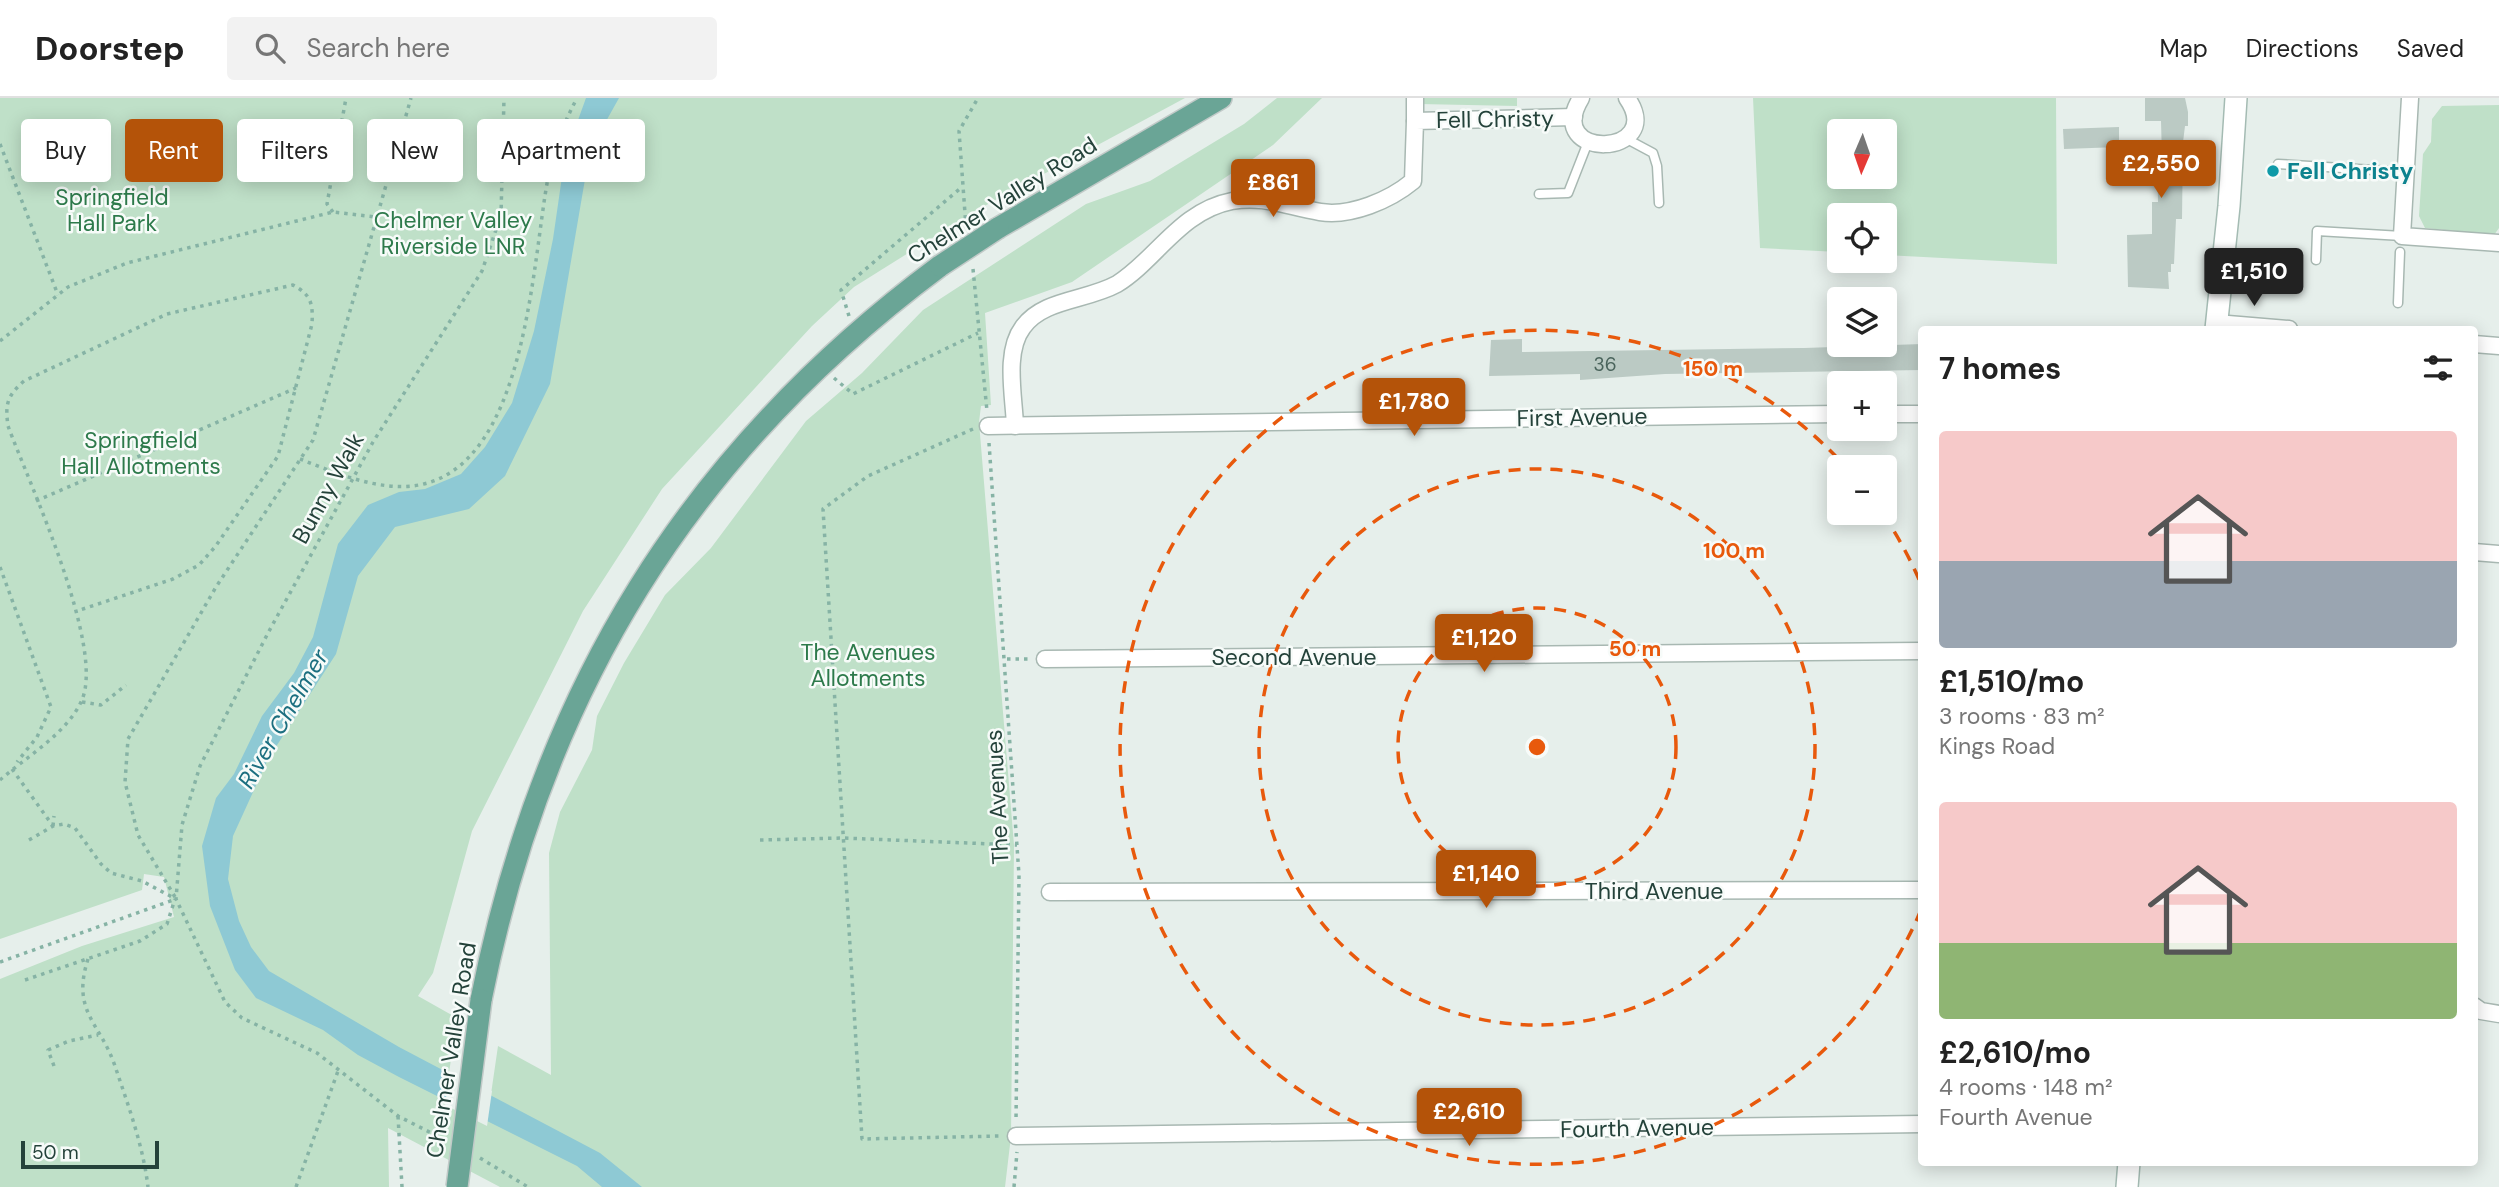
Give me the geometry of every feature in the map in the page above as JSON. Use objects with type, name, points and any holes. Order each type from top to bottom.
[{"type":"main road","name":"Chelmer Valley Road","points":[[457,1187],[481,1000],[507,890],[539,785],[577,699],[614,627],[655,562],[716,477],[776,408],[854,334],[940,266],[998,228],[1221,98]]},
{"type":"main road","points":[[2216,326],[2230,206],[2236,98]]},
{"type":"main road","points":[[2127,1187],[2129,1166]]},
{"type":"street","name":"Fell Christy","points":[[1015,426],[1013,348],[1021,328],[1035,313],[1056,304],[1090,297],[1119,282],[1186,222],[1228,202],[1258,197],[1322,213],[1359,208],[1395,195],[1413,181],[1415,98]]},
{"type":"street","name":"Fell Christy","points":[[1581,98],[1574,117],[1581,136],[1588,142]]},
{"type":"street","points":[[1588,142],[1608,147],[1625,138],[1634,122],[1631,104],[1627,98]]},
{"type":"street","points":[[2410,98],[2401,244],[2499,243]]},
{"type":"street","name":"Fell Christy","points":[[1415,121],[1574,117]]},
{"type":"street","points":[[2478,344],[2499,346]]},
{"type":"street","name":"First Avenue","points":[[988,426],[1827,414]]},
{"type":"street","points":[[1897,414],[1918,414]]},
{"type":"street","points":[[2478,552],[2499,554]]},
{"type":"street","name":"Second Avenue","points":[[1045,659],[1918,651]]},
{"type":"street","name":"Third Avenue","points":[[1050,892],[1918,890]]},
{"type":"street","points":[[2478,1009],[2499,1014]]},
{"type":"street","name":"Fourth Avenue","points":[[1017,1136],[1918,1124]]},
{"type":"lane","points":[[1625,138],[1653,153],[1657,166],[1659,203]]},
{"type":"lane","points":[[1539,194],[1568,193],[1588,142]]},
{"type":"lane","points":[[2278,164],[2406,172]]},
{"type":"lane","points":[[2316,260],[2317,231],[2401,244],[2398,303]]},
{"type":"path","points":[[332,212],[327,204],[346,98]]},
{"type":"path","points":[[411,98],[313,440],[216,587],[128,739],[125,782],[138,835],[175,899],[225,1002],[242,1018],[317,1053],[398,1116],[448,1142]]},
{"type":"path","name":"Bunny Walk","points":[[175,899],[182,825],[200,766],[268,633],[353,479],[482,271],[501,215],[504,98]]},
{"type":"path","points":[[300,459],[353,479],[419,485],[453,472],[473,451],[494,421],[510,387],[520,346],[548,175],[563,124],[577,98]]},
{"type":"path","points":[[0,144],[58,295]]},
{"type":"path","points":[[854,334],[841,290],[962,187]]},
{"type":"path","points":[[0,341],[68,287],[127,263],[332,212],[376,217]]},
{"type":"path","points":[[0,780],[56,732],[82,702],[86,655],[77,611],[8,426],[6,405],[10,394],[24,381],[167,314],[293,285],[305,291],[313,303],[312,324],[278,456],[199,565],[173,579],[77,611]]},
{"type":"path","points":[[819,365],[853,394],[979,332]]},
{"type":"path","points":[[36,501],[296,388]]},
{"type":"path","name":"The Avenues","points":[[986,406],[1007,659],[1021,911],[1014,1187]]},
{"type":"path","points":[[988,426],[980,426],[869,475],[823,509],[862,1139],[1017,1136]]},
{"type":"path","points":[[0,567],[51,707],[37,737],[11,770]]},
{"type":"path","points":[[1007,659],[1045,659]]},
{"type":"path","points":[[82,702],[101,705],[127,685]]},
{"type":"path","points":[[11,770],[53,826]]},
{"type":"path","points":[[53,826],[54,816]]},
{"type":"path","points":[[29,840],[53,826],[64,824],[75,828],[101,864],[111,873],[142,881],[175,899]]},
{"type":"path","points":[[760,840],[843,838],[1018,845]]},
{"type":"path","points":[[25,980],[140,941],[167,924],[175,899]]},
{"type":"path","points":[[0,962],[175,899]]},
{"type":"path","points":[[88,959],[83,996],[89,1019],[114,1062],[131,1112],[148,1187]]},
{"type":"path","points":[[54,1066],[48,1049],[98,1035]]},
{"type":"path","points":[[296,1187],[338,1070]]},
{"type":"path","points":[[398,1116],[402,1187]]},
{"type":"path","points":[[472,1154],[526,1186]]},
{"type":"green space","points":[[0,98],[1185,98],[977,210],[854,287],[812,326],[662,489],[583,611],[472,831],[433,973],[418,996],[457,1018],[449,1073],[491,1094],[498,1046],[551,1075],[549,853],[560,812],[592,750],[597,716],[624,663],[665,595],[711,548],[806,421],[862,373],[923,310],[1086,204],[1150,181],[1244,124],[1277,98],[1322,98],[1273,145],[1072,282],[985,313],[991,405],[981,406],[979,422],[1014,845],[1011,1136],[1005,1187],[500,1187],[388,1128],[389,1187],[0,1187],[0,979],[82,946],[174,917],[164,877],[144,874],[142,890],[0,939]]},
{"type":"green space","points":[[1419,98],[1517,98],[1517,106],[1419,104]]},
{"type":"green space","points":[[1753,98],[2056,98],[2057,264],[1897,256],[1897,203],[1827,203],[1827,251],[1760,248]]},
{"type":"green space","points":[[2499,105],[2499,228],[2494,235],[2425,228],[2419,216],[2423,154],[2431,142],[2432,119],[2442,106]]},
{"type":"water","points":[[586,98],[619,98],[607,119],[578,119]]},
{"type":"water","name":"River Chelmer","points":[[561,182],[585,182],[550,384],[505,476],[469,509],[395,527],[358,576],[336,654],[268,759],[233,836],[228,879],[239,921],[251,947],[269,971],[399,1047],[600,1153],[642,1187],[602,1187],[577,1166],[399,1077],[358,1055],[323,1030],[256,998],[235,970],[210,906],[202,846],[216,798],[234,774],[262,716],[294,673],[313,637],[338,544],[368,505],[399,492],[425,489],[461,474],[485,447],[512,403],[534,331],[553,239]]},
{"type":"pier","points":[[450,1069],[492,1091],[487,1126],[445,1105]]},
{"type":"building","points":[[2145,98],[2185,98],[2188,112],[2188,126],[2185,126],[2183,142],[2182,219],[2176,219],[2174,264],[2171,264],[2171,272],[2168,272],[2169,289],[2128,287],[2127,235],[2152,234],[2152,202],[2158,202],[2157,157],[2162,157],[2161,121],[2145,121]]},
{"type":"building","points":[[2119,127],[2119,147],[2064,149],[2063,129]]},
{"type":"building","points":[[1522,339],[1522,352],[1827,347],[1827,357],[1897,357],[1897,345],[1918,344],[1918,370],[1665,374],[1580,380],[1580,374],[1489,376],[1491,340]]},
{"type":"place","name":"Fell Christy","points":[[2273,171]]},
{"type":"park label","name":"Springfield Hall Park","points":[[112,210]]},
{"type":"park label","name":"Chelmer Valley Riverside LNR","points":[[453,233]]},
{"type":"park label","name":"Springfield Hall Allotments","points":[[141,453]]},
{"type":"park label","name":"The Avenues Allotments","points":[[868,665]]}]
